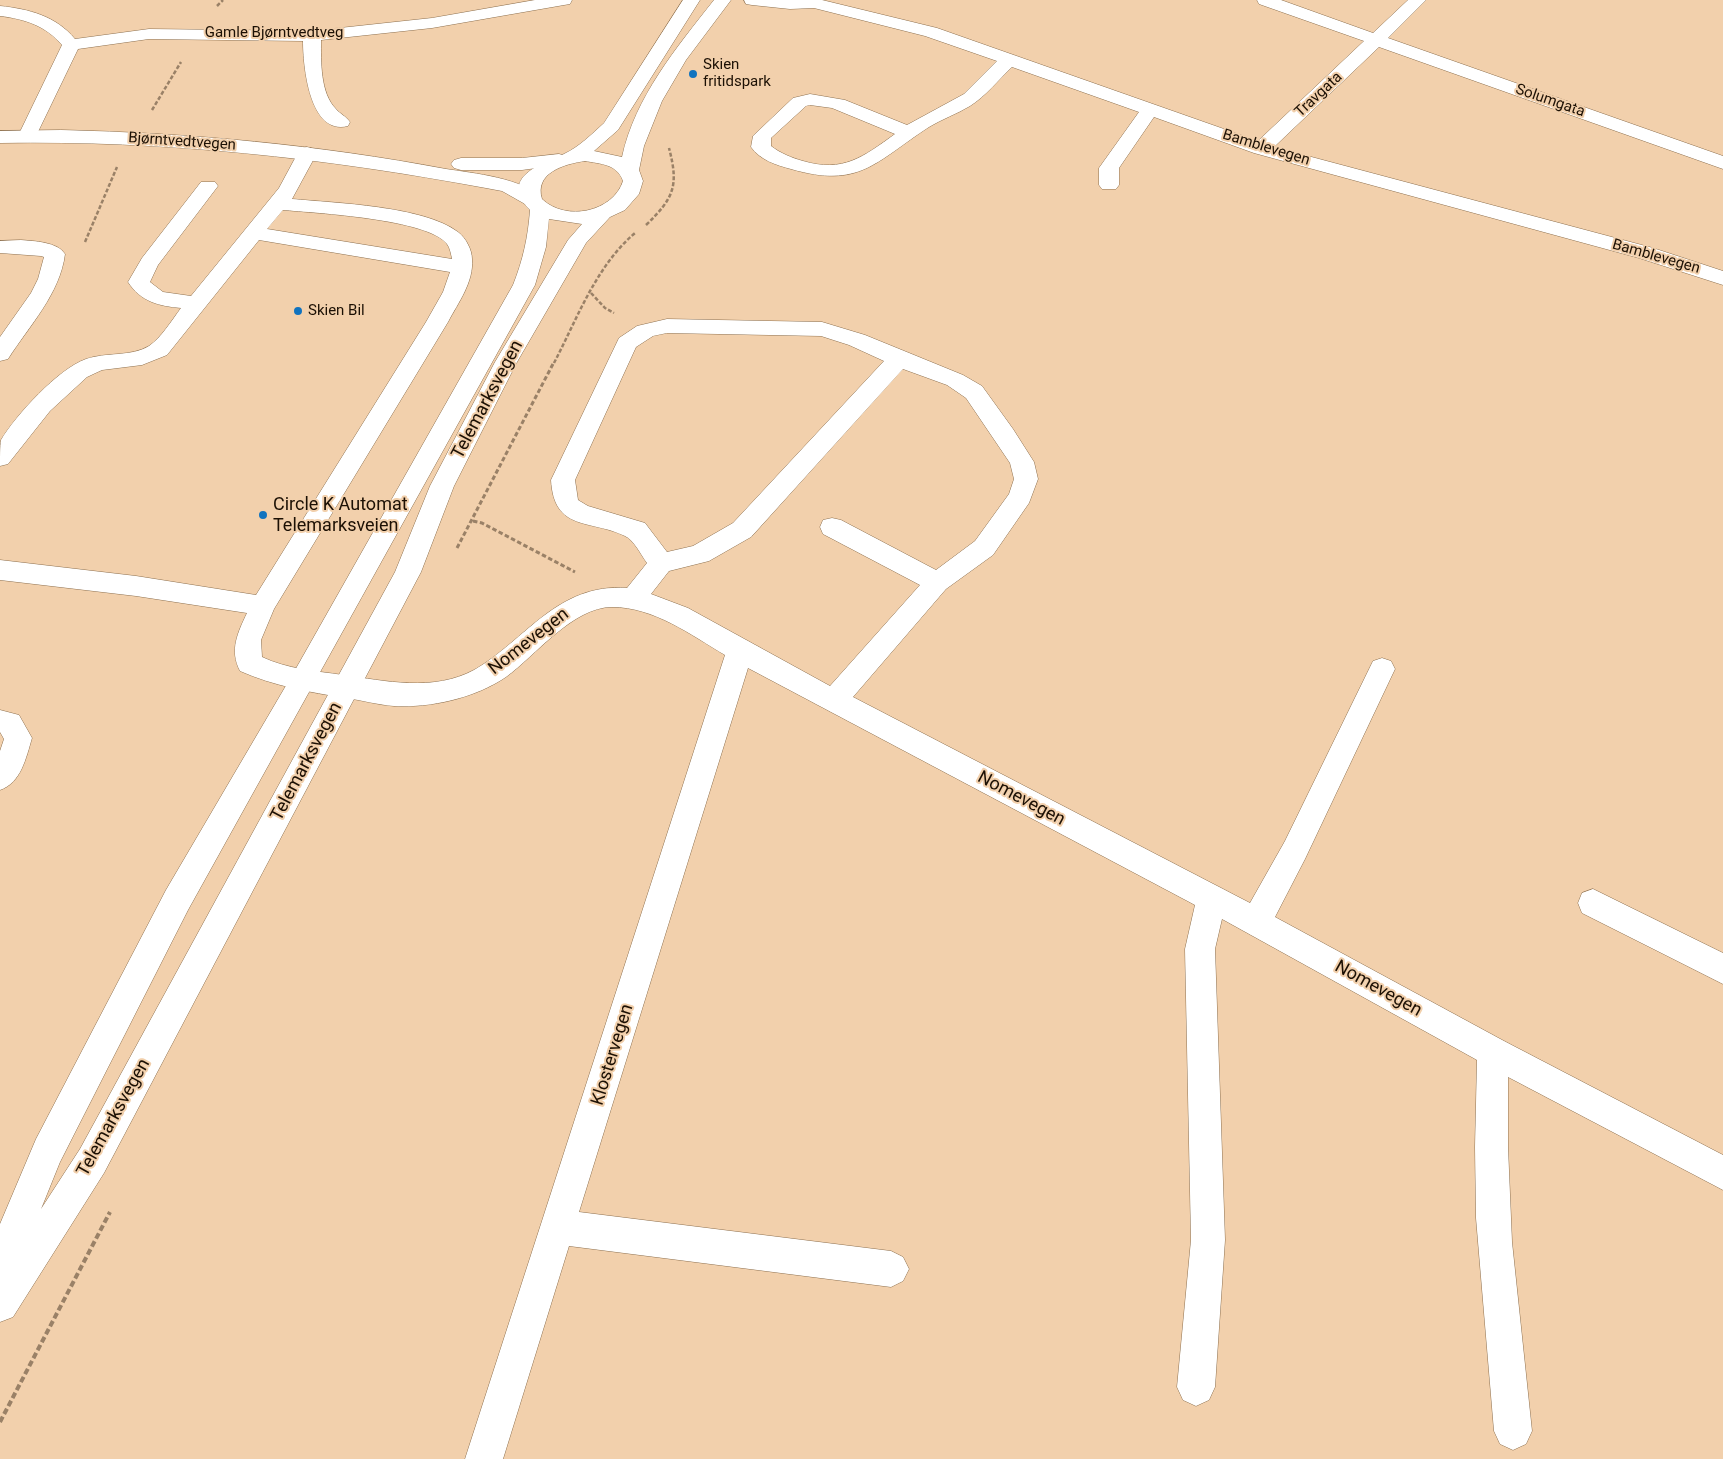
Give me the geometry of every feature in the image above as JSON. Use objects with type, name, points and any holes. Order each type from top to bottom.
[{"type":"main road","name":"Gamle Bjørntvedtveg","points":[[71,45],[149,34],[312,36],[432,23],[564,0]]},
{"type":"main road","name":"Telemarksvegen","points":[[0,1266],[48,1151],[177,900],[304,680],[524,285],[534,260],[539,238],[536,204],[530,185],[540,171],[595,142],[611,126],[692,0]]},
{"type":"main road","name":"Telemarksvegen","points":[[536,204],[561,216],[574,218],[602,214],[614,209],[630,194],[634,186],[629,170],[635,140],[659,92],[696,34],[723,0]]},
{"type":"main road","name":"Bamblevegen","points":[[752,0],[790,4],[812,1],[931,32],[1261,149],[1646,253],[1723,278]]},
{"type":"main road","name":"Solumgata","points":[[1265,0],[1723,162]]},
{"type":"main road","points":[[1376,40],[1416,0]]},
{"type":"main road","points":[[8,7],[42,20],[60,30],[71,45],[27,136]]},
{"type":"main road","points":[[312,36],[312,58],[318,92],[328,113],[341,122]]},
{"type":"main road","name":"Travgata","points":[[1261,149],[1376,40]]},
{"type":"main road","points":[[909,133],[824,99],[807,98],[762,136],[760,146],[767,154],[815,172],[841,172],[856,168],[871,160],[909,133],[964,101],[1008,60]]},
{"type":"main road","points":[[1109,185],[1109,168],[1150,109]]},
{"type":"main road","name":"Bjørntvedtvegen","points":[[0,137],[27,136],[168,141],[364,159],[495,165],[565,159]]},
{"type":"main road","points":[[0,458],[57,389],[92,365],[147,357],[158,350],[288,190],[307,153]]},
{"type":"main road","points":[[565,159],[599,156],[616,161],[629,170]]},
{"type":"main road","name":"Bjørntvedtvegen","points":[[364,159],[508,187],[536,204]]},
{"type":"main road","points":[[196,303],[150,296],[139,282],[149,263],[208,186]]},
{"type":"main road","points":[[0,570],[136,586],[263,606],[437,322],[457,284],[461,267],[460,248],[450,236],[425,224],[371,214],[277,203]]},
{"type":"main road","name":"Telemarksvegen","points":[[0,1304],[92,1161],[347,687],[408,572],[442,486],[506,362],[578,240],[602,214]]},
{"type":"main road","points":[[255,232],[461,267]]},
{"type":"main road","points":[[0,247],[26,246],[56,254],[46,284],[1,350]]},
{"type":"main road","points":[[661,563],[636,530],[580,513],[569,506],[564,497],[563,480],[627,342],[636,334],[650,328],[667,326],[822,329],[857,340],[899,359],[955,380],[974,392],[1006,435],[1022,462],[1026,479],[1020,497],[984,548],[937,582],[834,700]]},
{"type":"main road","points":[[621,598],[661,563],[700,554],[742,530],[899,359]]},
{"type":"main road","points":[[832,527],[937,582]]},
{"type":"main road","name":"Nomevegen","points":[[263,606],[248,640],[249,663],[268,673],[407,695],[446,689],[481,679],[499,667],[535,634],[569,609],[621,598],[663,607],[740,651],[1256,922],[1493,1052],[1723,1173]]},
{"type":"main road","name":"Klostervegen","points":[[484,1459],[740,651]]},
{"type":"main road","points":[[1256,922],[1295,850],[1382,669]]},
{"type":"main road","points":[[0,721],[9,723],[18,738],[10,764],[0,778]]},
{"type":"main road","points":[[1196,1387],[1208,1240],[1200,949],[1211,899]]},
{"type":"main road","points":[[1593,903],[1723,969]]},
{"type":"main road","points":[[1493,1052],[1489,1123],[1496,1243],[1512,1384],[1513,1431]]},
{"type":"main road","points":[[559,1227],[891,1269]]},
{"type":"path","points":[[645,226],[662,210],[670,199],[675,185],[676,172],[669,148],[670,140]]},
{"type":"path","points":[[46,284],[66,268],[80,252],[120,160]]},
{"type":"path","points":[[455,553],[605,265],[623,243],[638,231]]},
{"type":"path","points":[[473,521],[482,523],[621,598]]},
{"type":"place","name":"Skien fritidspark","points":[[693,74]]},
{"type":"place","name":"Skien Bil","points":[[298,311]]},
{"type":"place","name":"Circle K Automat Telemarksveien","points":[[263,515]]}]
